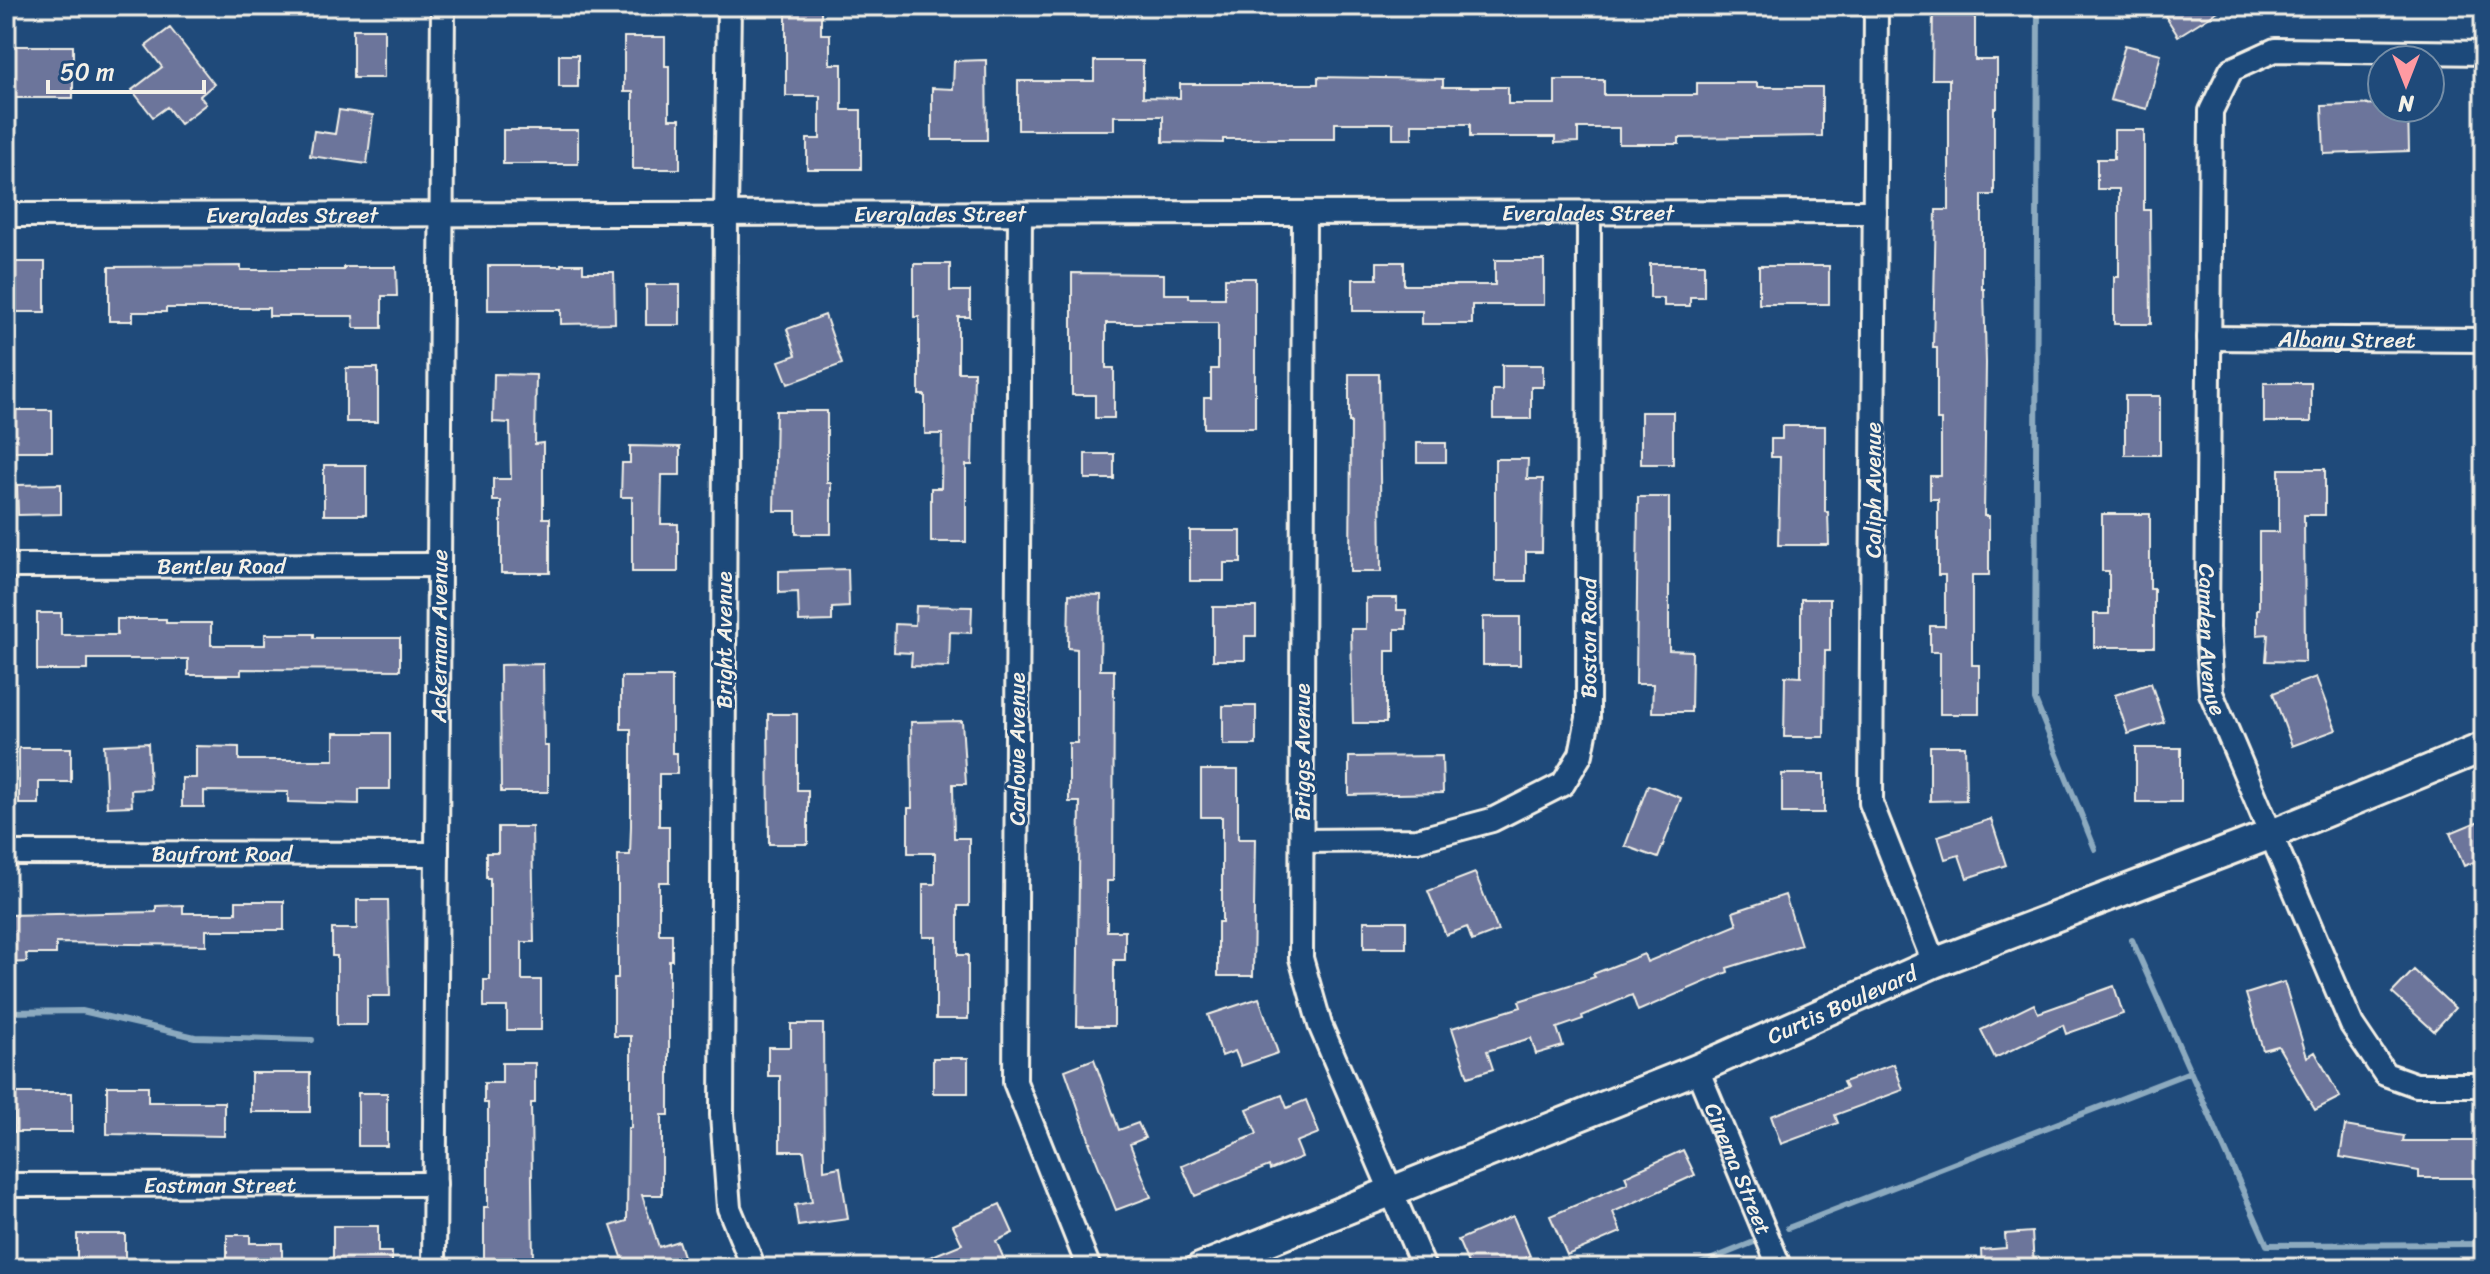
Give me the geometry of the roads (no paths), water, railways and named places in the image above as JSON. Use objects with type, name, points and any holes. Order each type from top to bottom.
[{"type":"street","name":"Ackerman Avenue","points":[[434,1268],[443,6]]},
{"type":"street","name":"Bright Avenue","points":[[729,6],[722,1115],[729,1208],[754,1268]]},
{"type":"street","name":"Caliph Avenue","points":[[1876,6],[1871,803],[1934,963]]},
{"type":"street","name":"Camden Avenue","points":[[2484,53],[2275,50],[2231,70],[2211,111],[2207,628],[2211,693],[2352,1025],[2385,1074],[2416,1085],[2484,1085]]},
{"type":"street","name":"Everglades Street","points":[[6,215],[1875,212]]},
{"type":"street","name":"Briggs Avenue","points":[[1304,213],[1301,958],[1320,1025],[1424,1268]]},
{"type":"street","name":"Boston Road","points":[[1302,841],[1417,840],[1492,820],[1563,784],[1581,754],[1588,718],[1589,214]]},
{"type":"street","name":"Carlowe Avenue","points":[[1020,215],[1015,1082],[1089,1268]]},
{"type":"street","name":"Albany Street","points":[[2209,338],[2484,340]]},
{"type":"street","name":"Bentley Road","points":[[6,563],[14,566],[438,565]]},
{"type":"street","name":"Curtis Boulevard","points":[[1200,1268],[1697,1069],[1934,963],[2272,834],[2484,747]]},
{"type":"street","name":"Bayfront Road","points":[[6,853],[437,854]]},
{"type":"street","name":"Cinema Street","points":[[1697,1069],[1780,1268]]},
{"type":"street","name":"Eastman Street","points":[[6,1185],[435,1184]]},
{"type":"waterway","points":[[2038,6],[2035,700],[2095,849]]},
{"type":"waterway","points":[[2132,940],[2267,1245],[2484,1244]]},
{"type":"waterway","points":[[6,1012],[82,1011],[195,1037],[312,1040]]},
{"type":"waterway","points":[[1788,1228],[2190,1072]]},
{"type":"waterway","points":[[1690,1268],[1754,1242]]}]
